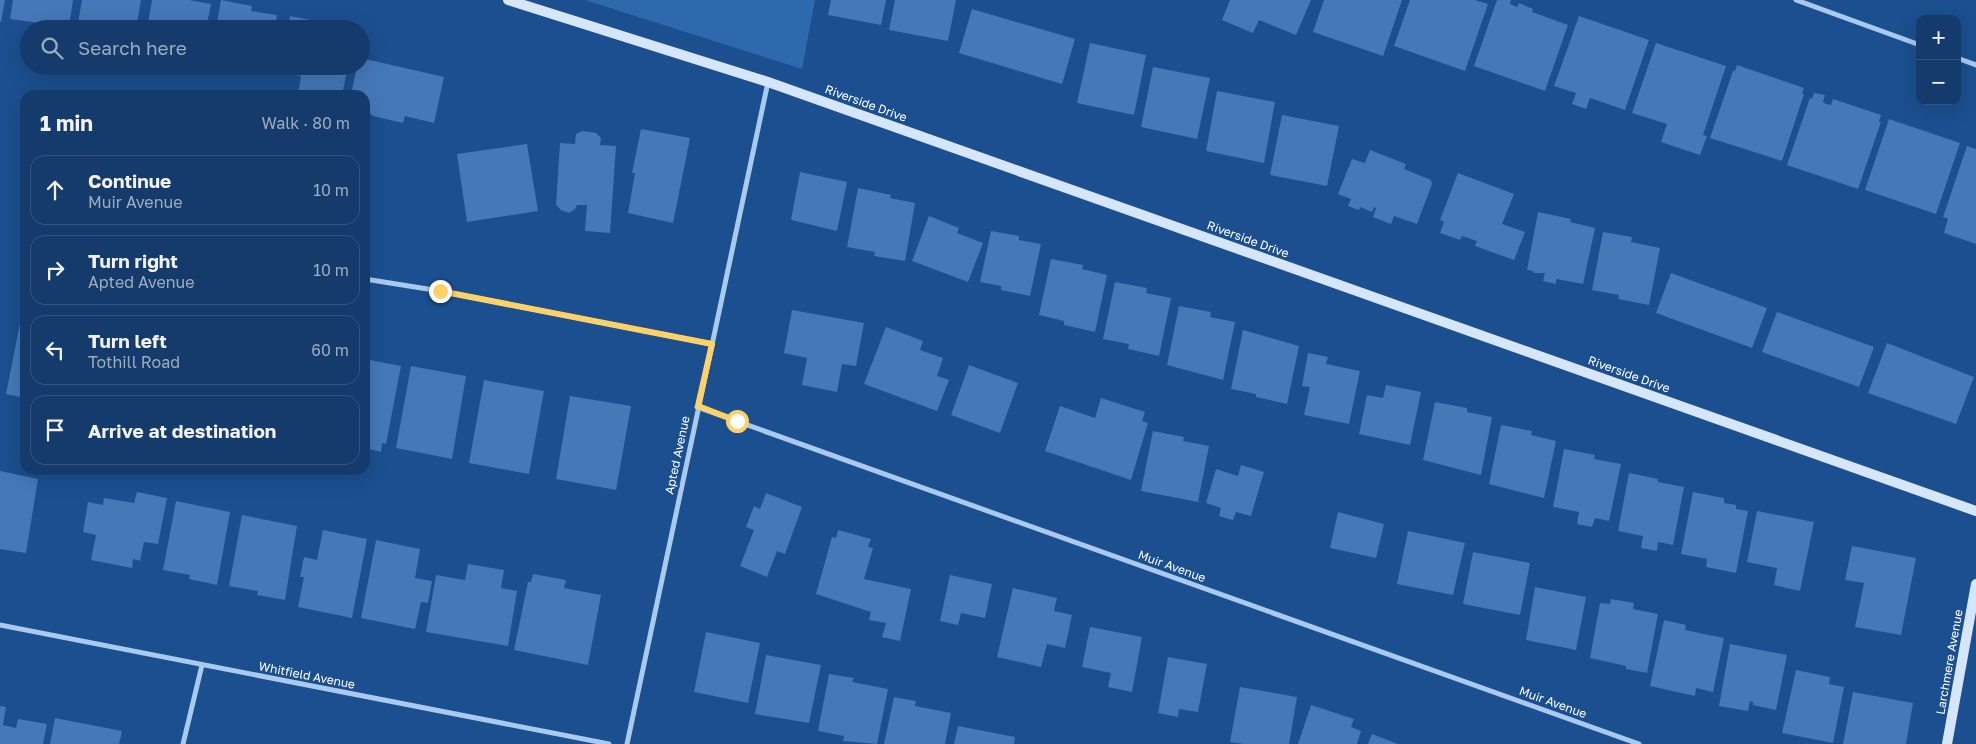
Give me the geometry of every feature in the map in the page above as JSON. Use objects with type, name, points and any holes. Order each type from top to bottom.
[{"type":"street","name":"Riverside Drive","points":[[508,0],[768,82],[1976,511]]},
{"type":"street","points":[[1796,0],[1916,43]]},
{"type":"street","points":[[1961,59],[1976,65]]},
{"type":"street","name":"Apted Avenue","points":[[627,744],[768,82]]},
{"type":"street","points":[[370,280],[440,291],[712,344]]},
{"type":"street","name":"Muir Avenue","points":[[698,406],[1640,744]]},
{"type":"street","name":"Larchmere Avenue","points":[[1947,744],[1976,584]]},
{"type":"street","name":"Whitfield Avenue","points":[[0,625],[610,744]]},
{"type":"street","points":[[183,744],[202,665]]},
{"type":"shaded area","points":[[585,0],[815,0],[802,69]]},
{"type":"building","points":[[0,0],[5,0],[1,22],[0,22]]},
{"type":"building","points":[[13,0],[73,0],[70,20],[10,19]]},
{"type":"building","points":[[82,0],[141,0],[138,20],[79,20]]},
{"type":"building","points":[[152,0],[189,0],[211,4],[208,20],[149,20]]},
{"type":"building","points":[[221,0],[252,6],[251,11],[277,15],[276,20],[218,20]]},
{"type":"building","points":[[831,0],[886,0],[881,25],[828,15]]},
{"type":"building","points":[[895,0],[956,0],[948,41],[889,30]]},
{"type":"building","points":[[1230,0],[1311,0],[1296,35],[1259,20],[1253,33],[1222,20]]},
{"type":"building","points":[[1324,0],[1402,0],[1383,56],[1313,32]]},
{"type":"building","points":[[1410,0],[1475,0],[1488,4],[1465,71],[1394,46]]},
{"type":"building","points":[[1497,0],[1511,0],[1510,4],[1517,7],[1519,3],[1533,9],[1532,12],[1568,25],[1545,91],[1474,66]]},
{"type":"building","points":[[972,9],[1075,39],[1062,84],[959,53]]},
{"type":"building","points":[[290,16],[311,20],[289,20]]},
{"type":"building","points":[[1579,16],[1649,40],[1625,110],[1590,98],[1586,109],[1572,104],[1576,93],[1554,86]]},
{"type":"building","points":[[1090,43],[1146,55],[1134,115],[1077,103]]},
{"type":"building","points":[[1656,43],[1726,66],[1703,135],[1707,136],[1700,155],[1661,142],[1667,124],[1632,113]]},
{"type":"building","points":[[370,60],[444,77],[434,123],[405,116],[403,123],[373,116],[370,113],[370,90],[352,90],[355,75],[370,75]]},
{"type":"building","points":[[1737,65],[1804,88],[1802,94],[1804,94],[1782,161],[1710,138],[1733,71],[1735,71]]},
{"type":"building","points":[[1153,67],[1210,78],[1197,139],[1141,127]]},
{"type":"building","points":[[296,75],[346,75],[343,90],[299,90],[301,76]]},
{"type":"building","points":[[1217,91],[1275,102],[1264,163],[1206,151]]},
{"type":"building","points":[[1814,93],[1825,95],[1823,102],[1826,104],[1831,105],[1833,99],[1881,115],[1879,121],[1881,122],[1858,189],[1787,165],[1810,98],[1812,99]]},
{"type":"building","points":[[1282,115],[1339,126],[1327,186],[1270,175]]},
{"type":"building","points":[[1889,119],[1960,143],[1936,214],[1865,190]]},
{"type":"building","points":[[641,129],[690,138],[673,223],[628,213],[635,173],[632,173]]},
{"type":"building","points":[[582,131],[596,133],[601,138],[600,145],[616,146],[610,233],[585,231],[587,205],[577,205],[569,213],[561,210],[556,205],[560,143],[575,144],[576,134]]},
{"type":"building","points":[[527,144],[538,211],[467,222],[457,154]]},
{"type":"building","points":[[1967,146],[1976,149],[1976,244],[1944,233],[1948,219],[1943,217]]},
{"type":"building","points":[[1370,150],[1406,164],[1404,169],[1431,180],[1432,184],[1417,224],[1394,216],[1391,224],[1373,217],[1376,208],[1374,207],[1372,212],[1360,207],[1359,210],[1348,206],[1351,199],[1338,194],[1352,159],[1365,163]]},
{"type":"building","points":[[800,172],[847,182],[837,231],[791,220]]},
{"type":"building","points":[[1458,173],[1514,194],[1502,224],[1525,232],[1514,260],[1475,246],[1477,241],[1462,236],[1460,240],[1440,233],[1444,222],[1440,220]]},
{"type":"building","points":[[858,188],[891,195],[890,198],[915,203],[905,261],[874,256],[875,252],[847,247]]},
{"type":"building","points":[[1538,212],[1571,219],[1570,222],[1595,228],[1583,284],[1556,279],[1556,284],[1543,281],[1545,273],[1534,273],[1527,270]]},
{"type":"building","points":[[929,216],[959,228],[957,233],[983,243],[968,282],[912,261]]},
{"type":"building","points":[[991,231],[1019,236],[1019,240],[1041,244],[1030,296],[1001,290],[1001,286],[980,282]]},
{"type":"building","points":[[1603,232],[1632,237],[1631,242],[1660,248],[1649,305],[1618,299],[1619,295],[1592,290]]},
{"type":"building","points":[[1051,259],[1083,265],[1082,269],[1107,275],[1095,332],[1064,325],[1064,321],[1039,315]]},
{"type":"building","points":[[1671,273],[1767,308],[1752,348],[1656,313]]},
{"type":"building","points":[[1115,282],[1147,288],[1146,293],[1171,298],[1159,356],[1128,349],[1129,344],[1103,339]]},
{"type":"building","points":[[1179,306],[1211,312],[1210,317],[1235,322],[1223,380],[1167,365]]},
{"type":"building","points":[[792,310],[864,323],[856,366],[842,364],[837,392],[802,385],[807,358],[784,353]]},
{"type":"building","points":[[1777,312],[1874,347],[1859,387],[1762,352]]},
{"type":"building","points":[[20,323],[20,397],[6,394]]},
{"type":"building","points":[[886,327],[923,341],[920,350],[943,358],[937,376],[949,380],[937,411],[864,384]]},
{"type":"building","points":[[1243,330],[1299,346],[1287,404],[1256,397],[1256,394],[1231,389]]},
{"type":"building","points":[[1887,343],[1974,377],[1956,424],[1868,393]]},
{"type":"building","points":[[1308,353],[1328,357],[1326,364],[1360,371],[1349,424],[1304,415],[1310,387],[1302,386]]},
{"type":"building","points":[[370,360],[401,366],[386,444],[382,443],[381,452],[370,449]]},
{"type":"building","points":[[969,365],[1018,383],[1000,433],[951,415]]},
{"type":"building","points":[[411,366],[466,376],[452,459],[396,448]]},
{"type":"building","points":[[484,380],[544,391],[529,474],[469,463]]},
{"type":"building","points":[[1386,385],[1421,392],[1410,445],[1359,434],[1367,395],[1383,398]]},
{"type":"building","points":[[570,396],[631,406],[616,490],[556,479]]},
{"type":"building","points":[[1101,398],[1145,412],[1142,421],[1148,423],[1131,480],[1045,451],[1060,406],[1095,418]]},
{"type":"building","points":[[1435,402],[1467,408],[1467,412],[1492,417],[1481,475],[1423,460]]},
{"type":"building","points":[[1501,425],[1532,431],[1531,435],[1556,441],[1544,498],[1489,484]]},
{"type":"building","points":[[1153,431],[1184,437],[1183,441],[1209,446],[1198,502],[1141,491]]},
{"type":"building","points":[[1564,449],[1595,455],[1594,459],[1621,464],[1609,521],[1595,518],[1592,527],[1577,524],[1579,512],[1553,507]]},
{"type":"building","points":[[1241,465],[1264,472],[1251,516],[1236,512],[1233,520],[1219,516],[1221,508],[1206,503],[1216,469],[1238,476]]},
{"type":"building","points":[[0,471],[38,479],[26,553],[0,549]]},
{"type":"building","points":[[1629,473],[1658,479],[1658,482],[1684,487],[1673,545],[1658,542],[1657,551],[1641,548],[1643,536],[1618,531]]},
{"type":"building","points":[[137,492],[167,498],[158,544],[144,542],[140,561],[133,559],[132,568],[91,560],[96,535],[83,532],[88,502],[103,505],[104,498],[134,503]]},
{"type":"building","points":[[1693,492],[1724,498],[1724,503],[1736,505],[1736,509],[1748,511],[1736,573],[1706,567],[1707,559],[1681,554]]},
{"type":"building","points":[[766,493],[802,507],[785,554],[777,551],[767,577],[740,566],[754,530],[746,527],[754,506],[760,509]]},
{"type":"building","points":[[176,501],[230,512],[217,585],[189,579],[190,575],[163,570]]},
{"type":"building","points":[[1757,511],[1814,522],[1800,591],[1774,585],[1777,568],[1747,562]]},
{"type":"building","points":[[1338,512],[1384,524],[1376,558],[1330,548]]},
{"type":"building","points":[[242,515],[297,526],[285,600],[257,595],[258,591],[229,586]]},
{"type":"building","points":[[323,530],[367,539],[352,618],[298,607],[304,577],[300,577],[304,557],[317,560]]},
{"type":"building","points":[[838,530],[871,539],[868,547],[873,548],[864,579],[911,589],[900,641],[882,637],[886,623],[869,620],[871,612],[816,594],[832,537],[836,538]]},
{"type":"building","points":[[1408,531],[1465,543],[1453,595],[1397,584]]},
{"type":"building","points":[[376,540],[420,549],[415,578],[432,581],[428,603],[421,602],[415,629],[361,618]]},
{"type":"building","points":[[1852,546],[1916,558],[1901,635],[1855,627],[1864,583],[1845,580]]},
{"type":"building","points":[[1473,552],[1530,563],[1520,615],[1463,604]]},
{"type":"building","points":[[468,564],[504,570],[501,588],[517,591],[508,646],[426,632],[436,575],[465,580]]},
{"type":"building","points":[[533,574],[566,580],[564,588],[601,595],[588,665],[514,650],[528,582],[531,582]]},
{"type":"building","points":[[950,575],[992,584],[985,618],[961,613],[958,625],[940,621]]},
{"type":"building","points":[[1535,587],[1586,597],[1576,650],[1526,640]]},
{"type":"building","points":[[1013,588],[1057,598],[1054,611],[1072,615],[1065,648],[1047,644],[1041,667],[997,657]]},
{"type":"building","points":[[1611,599],[1634,603],[1633,609],[1658,614],[1647,673],[1590,658],[1600,603],[1610,604]]},
{"type":"building","points":[[1664,620],[1686,625],[1685,630],[1724,638],[1713,692],[1696,688],[1695,696],[1650,686]]},
{"type":"building","points":[[1090,627],[1142,637],[1132,692],[1108,687],[1111,673],[1082,667]]},
{"type":"building","points":[[706,632],[760,643],[748,703],[694,692]]},
{"type":"building","points":[[1730,644],[1787,655],[1776,710],[1753,705],[1753,702],[1750,701],[1748,711],[1719,706]]},
{"type":"building","points":[[766,655],[821,665],[809,723],[755,714]]},
{"type":"building","points":[[1168,657],[1207,664],[1198,712],[1179,709],[1178,717],[1158,713]]},
{"type":"building","points":[[1796,670],[1830,677],[1829,684],[1844,687],[1833,743],[1782,733]]},
{"type":"building","points":[[829,674],[854,678],[852,682],[888,689],[877,744],[843,741],[844,736],[818,731]]},
{"type":"building","points":[[1240,687],[1297,697],[1289,744],[1244,744],[1230,742]]},
{"type":"building","points":[[1853,692],[1913,703],[1906,744],[1843,744]]},
{"type":"building","points":[[894,697],[916,701],[915,706],[951,713],[945,744],[884,744]]},
{"type":"building","points":[[1311,705],[1354,719],[1351,727],[1361,731],[1357,744],[1298,744]]},
{"type":"building","points":[[0,706],[6,707],[3,725],[16,728],[18,719],[47,724],[43,744],[0,744]]},
{"type":"building","points":[[55,718],[122,731],[119,744],[50,744]]},
{"type":"building","points":[[958,726],[1015,737],[1014,744],[954,744]]},
{"type":"building","points":[[1372,734],[1398,744],[1368,744]]},
{"type":"route","points":[[440,291],[668,337],[712,344],[698,406],[737,421]]}]
